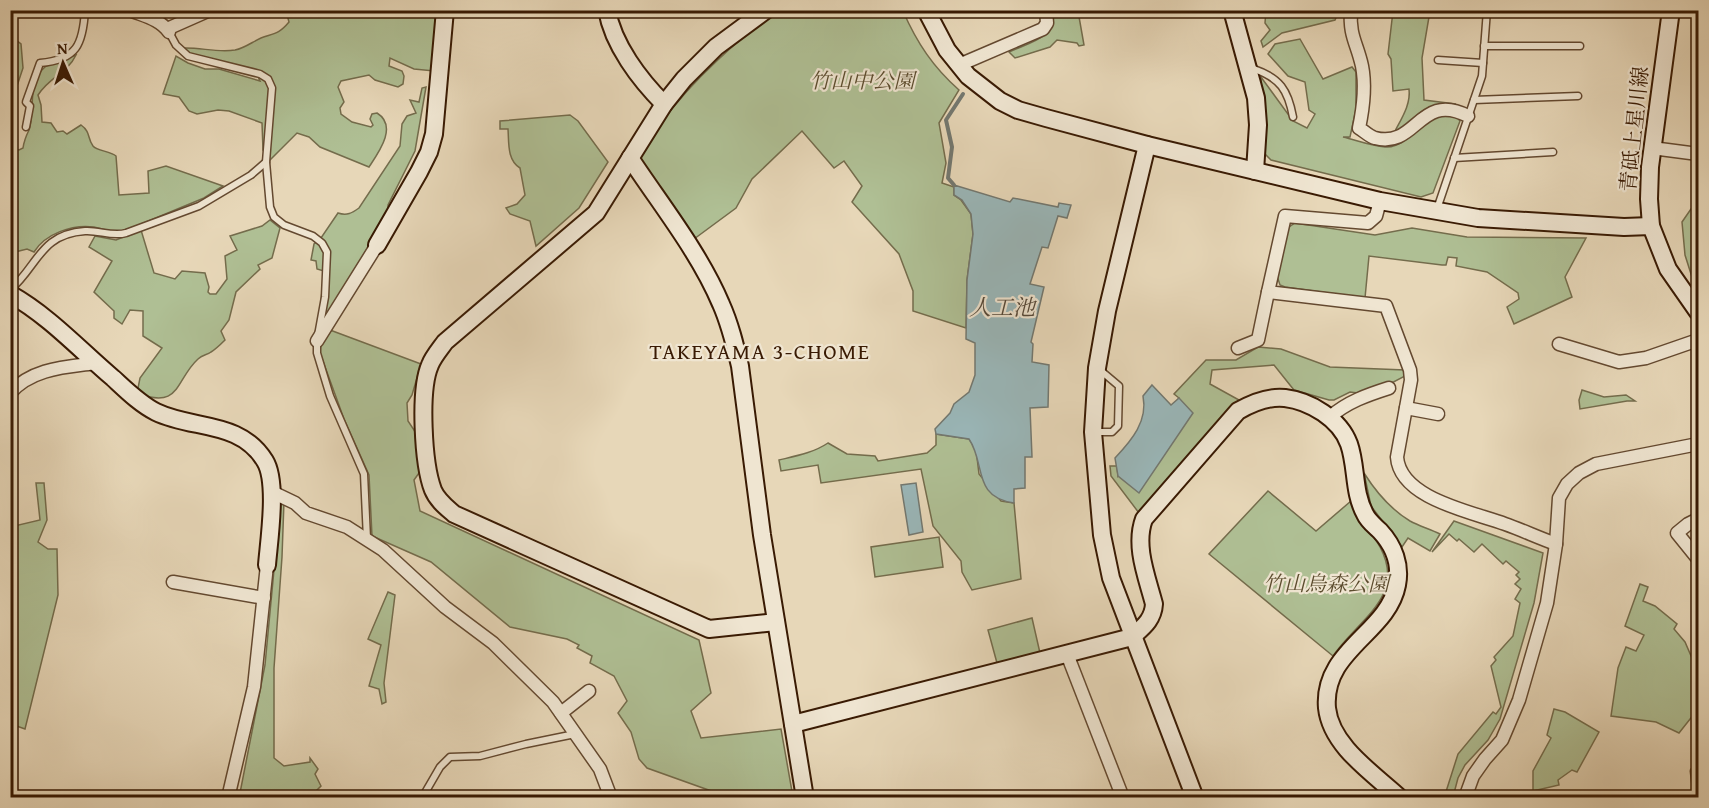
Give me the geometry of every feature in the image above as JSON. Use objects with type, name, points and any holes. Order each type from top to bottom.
[{"type":"street","points":[[130,10],[164,25],[168,31],[210,10]]},
{"type":"street","points":[[317,341],[377,245],[429,152],[434,134],[445,10]]},
{"type":"street","points":[[607,10],[622,50],[649,89],[664,104]]},
{"type":"street","points":[[766,10],[716,47],[684,79],[664,104],[596,213],[445,342],[430,365],[423,390],[422,415],[429,477],[433,492],[454,514],[709,629],[776,622]]},
{"type":"street","points":[[926,10],[939,36],[959,65],[982,89],[1018,110],[1147,145],[1380,201],[1437,209],[1478,218],[1624,227],[1651,226]]},
{"type":"street","points":[[959,65],[1043,29],[1047,23],[1046,10]]},
{"type":"street","points":[[1232,10],[1256,98],[1258,125],[1255,171]]},
{"type":"street","points":[[1351,10],[1350,28],[1362,68],[1363,106],[1359,128],[1374,138],[1396,139],[1410,131],[1421,118],[1432,112],[1445,109],[1468,116]]},
{"type":"street","name":"青砥上星川線","points":[[1671,10],[1652,148],[1649,200],[1651,226],[1668,269],[1698,312]]},
{"type":"street","points":[[1147,145],[1107,311],[1097,368],[1093,432],[1102,535],[1111,578],[1195,798]]},
{"type":"street","points":[[1652,148],[1698,154]]},
{"type":"street","points":[[630,158],[709,278],[734,341],[740,366],[776,622],[805,798]]},
{"type":"street","points":[[1238,348],[1258,340],[1285,216],[1368,223],[1376,216],[1380,201]]},
{"type":"street","points":[[10,292],[50,321],[131,394],[158,412],[228,431],[245,440],[266,461],[272,492],[254,687],[228,798]]},
{"type":"street","points":[[1269,292],[1386,306],[1410,370],[1397,457],[1397,466],[1402,476],[1433,498],[1453,508],[1505,524],[1556,544]]},
{"type":"street","points":[[1559,344],[1620,362],[1646,358],[1698,340]]},
{"type":"street","points":[[10,393],[34,375],[96,363]]},
{"type":"street","points":[[1330,417],[1339,409],[1362,397],[1389,388]]},
{"type":"street","points":[[794,724],[1132,637],[1146,625],[1154,613],[1154,604],[1140,550],[1144,519],[1238,411],[1256,402],[1285,398],[1305,404],[1330,417],[1340,426],[1348,442],[1358,499],[1366,516],[1387,539],[1397,561],[1398,575],[1395,593],[1388,608],[1335,669],[1327,695],[1329,718],[1341,743],[1400,798]]},
{"type":"street","points":[[1406,408],[1438,414]]},
{"type":"street","points":[[1465,798],[1473,776],[1502,740],[1519,700],[1547,603],[1556,544],[1559,498],[1567,484],[1579,473],[1596,464],[1698,444]]},
{"type":"street","points":[[272,492],[282,495],[306,513],[348,527],[383,550],[445,607],[492,643],[538,686],[561,713],[600,770],[611,798]]},
{"type":"street","points":[[1698,519],[1677,533],[1698,559]]},
{"type":"street","points":[[173,582],[264,598]]},
{"type":"street","points":[[1067,654],[1123,798]]},
{"type":"street","points":[[561,713],[589,692]]},
{"type":"lane","points":[[26,127],[30,106],[26,102],[40,63],[63,58],[77,49],[86,10]]},
{"type":"lane","points":[[1437,209],[1482,76],[1486,10]]},
{"type":"lane","points":[[168,31],[176,45],[188,56],[260,74],[268,79],[272,88],[266,162],[270,207],[274,218],[284,225],[313,236],[322,243],[327,252],[325,297],[317,353],[330,396],[364,474],[367,540]]},
{"type":"lane","points":[[1484,46],[1580,45]]},
{"type":"lane","points":[[1438,60],[1483,63]]},
{"type":"lane","points":[[1250,72],[1254,69],[1270,75],[1285,89],[1293,117]]},
{"type":"lane","points":[[1474,100],[1578,96]]},
{"type":"lane","points":[[1454,159],[1554,152]]},
{"type":"lane","points":[[10,292],[21,281],[43,247],[72,233],[86,231],[116,236],[126,234],[200,206],[250,175],[266,162]]},
{"type":"lane","points":[[1093,432],[1112,432],[1119,426],[1119,386],[1097,368]]},
{"type":"lane","points":[[422,798],[440,767],[450,757],[480,756],[575,733]]},
{"type":"lane","points":[[1697,797],[1694,771],[1698,768]]},
{"type":"green space","name":"竹山中公園","points":[[783,10],[903,11],[926,54],[959,90],[939,123],[946,163],[942,183],[954,187],[954,195],[961,200],[971,214],[973,234],[967,280],[966,328],[913,311],[913,291],[899,254],[852,202],[862,186],[844,161],[834,168],[802,131],[752,179],[736,208],[694,239],[637,161],[673,107],[701,76],[751,32]]},
{"type":"green space","points":[[1266,10],[1339,11],[1335,20],[1282,33],[1263,47],[1261,41],[1270,30],[1265,23]]},
{"type":"green space","points":[[286,11],[438,11],[434,71],[414,69],[390,58],[389,66],[402,71],[404,76],[403,84],[398,87],[375,80],[369,75],[341,81],[338,87],[344,102],[340,108],[341,114],[352,122],[371,127],[373,125],[370,119],[372,114],[377,113],[386,125],[385,139],[369,167],[320,147],[309,137],[297,133],[269,161],[263,150],[262,123],[229,111],[218,110],[197,114],[189,111],[179,97],[163,94],[176,56],[205,69],[219,69],[260,81],[255,70],[191,55],[182,48],[222,51],[239,49],[282,29],[289,22]]},
{"type":"green space","points":[[1050,11],[1078,11],[1084,45],[1079,46],[1077,43],[1057,40],[1050,47],[1015,58],[1009,52],[1033,42],[1046,33],[1052,20]]},
{"type":"green space","points":[[1393,11],[1430,11],[1422,58],[1424,100],[1456,104],[1424,110],[1401,133],[1394,133],[1407,106],[1409,89],[1393,91],[1391,59],[1388,54]]},
{"type":"green space","points":[[11,36],[21,44],[23,68],[11,104]]},
{"type":"green space","points":[[1300,39],[1323,79],[1352,67],[1356,72],[1356,109],[1350,137],[1343,137],[1391,147],[1404,141],[1432,116],[1455,115],[1460,121],[1433,193],[1421,197],[1271,160],[1262,151],[1261,77],[1293,121],[1307,128],[1315,114],[1309,110],[1305,82],[1288,76],[1268,54],[1275,44]]},
{"type":"green space","points":[[76,55],[68,67],[48,83],[38,95],[42,122],[51,123],[57,132],[63,131],[67,134],[81,125],[86,130],[93,146],[116,156],[119,195],[149,193],[148,171],[166,166],[223,186],[204,198],[122,232],[86,226],[77,227],[52,235],[34,252],[27,249],[11,253],[10,147],[19,150],[23,148],[31,122],[33,88],[39,73],[52,63]]},
{"type":"green space","points":[[426,87],[415,151],[388,205],[388,211],[325,324],[321,301],[324,271],[317,269],[316,261],[311,260],[314,244],[321,238],[338,213],[349,214],[359,208],[400,146],[402,124],[407,116],[416,113],[410,100],[419,102],[422,88]]},
{"type":"green space","points":[[570,115],[578,121],[608,162],[579,208],[536,246],[530,221],[510,214],[506,208],[517,204],[525,195],[520,168],[511,156],[508,129],[500,129],[500,121]]},
{"type":"green space","points":[[1698,207],[1698,296],[1685,255],[1682,222],[1691,209]]},
{"type":"green space","points":[[270,220],[280,228],[272,258],[258,265],[260,269],[236,292],[229,320],[221,331],[225,340],[213,351],[198,359],[170,395],[162,398],[137,393],[140,378],[162,348],[143,336],[143,311],[130,310],[122,324],[114,318],[114,311],[94,292],[112,261],[89,247],[95,236],[116,240],[141,230],[154,273],[175,279],[182,271],[205,273],[208,292],[216,294],[227,279],[225,256],[237,250],[230,236],[262,226]]},
{"type":"green space","points":[[1295,223],[1375,235],[1412,228],[1467,237],[1586,238],[1565,277],[1572,297],[1514,324],[1507,307],[1519,299],[1518,293],[1487,272],[1456,266],[1457,258],[1448,257],[1446,265],[1442,265],[1369,256],[1365,298],[1280,285],[1277,276],[1286,229]]},
{"type":"green space","points":[[330,330],[421,364],[412,395],[407,403],[408,421],[416,433],[419,473],[414,480],[420,511],[699,640],[711,693],[691,711],[701,738],[781,729],[793,797],[719,797],[714,792],[647,768],[639,759],[631,732],[618,713],[627,701],[614,676],[590,663],[592,656],[577,648],[579,645],[567,639],[510,627],[431,562],[372,536],[369,475],[344,419],[320,353],[321,341]]},
{"type":"green space","points":[[1258,347],[1281,349],[1330,367],[1405,370],[1407,375],[1382,388],[1358,393],[1350,392],[1329,400],[1294,390],[1274,365],[1212,370],[1210,384],[1239,400],[1139,513],[1111,476],[1110,466],[1117,466],[1118,476],[1179,398],[1174,394],[1206,360],[1236,360]]},
{"type":"green space","points":[[1582,390],[1604,397],[1626,395],[1635,401],[1580,409],[1579,400]]},
{"type":"green space","points":[[936,434],[969,439],[976,449],[979,474],[1001,501],[1014,503],[1021,579],[972,590],[962,572],[961,561],[933,526],[921,469],[821,483],[818,465],[781,471],[779,460],[810,452],[828,443],[847,454],[875,456],[878,461],[927,453],[936,445]]},
{"type":"green space","points":[[1364,473],[1396,511],[1410,521],[1440,534],[1430,551],[1408,538],[1402,547],[1371,506]]},
{"type":"green space","points":[[36,483],[44,483],[47,520],[38,542],[48,549],[57,549],[58,595],[25,729],[11,724],[10,527],[40,520]]},
{"type":"green space","name":"竹山烏森公園","points":[[1268,491],[1316,531],[1351,501],[1357,514],[1380,547],[1387,565],[1387,580],[1383,594],[1376,607],[1333,656],[1209,554]]},
{"type":"green space","points":[[284,501],[274,668],[274,758],[284,766],[310,762],[310,758],[318,769],[315,774],[321,786],[317,790],[324,797],[239,798],[265,665],[278,503]]},
{"type":"green space","points":[[1454,521],[1543,553],[1534,603],[1500,719],[1488,740],[1465,765],[1458,778],[1453,797],[1444,798],[1458,754],[1493,712],[1496,714],[1501,707],[1491,666],[1496,660],[1494,657],[1513,636],[1520,603],[1515,599],[1521,589],[1515,584],[1520,579],[1516,575],[1519,572],[1506,561],[1503,564],[1482,544],[1474,552],[1449,534],[1432,552]]},
{"type":"green space","points":[[939,537],[943,567],[875,577],[871,547]]},
{"type":"green space","points":[[1640,584],[1648,587],[1643,601],[1655,606],[1677,624],[1674,629],[1685,642],[1695,665],[1698,664],[1698,709],[1679,733],[1656,722],[1611,716],[1618,668],[1626,647],[1636,651],[1644,635],[1625,626]]},
{"type":"green space","points":[[388,592],[395,595],[384,683],[386,702],[382,704],[379,689],[369,686],[381,645],[368,639]]},
{"type":"green space","points":[[1032,618],[1040,653],[997,663],[988,630]]},
{"type":"green space","points":[[1554,709],[1565,712],[1599,732],[1577,772],[1572,770],[1558,780],[1559,785],[1533,791],[1533,771],[1551,738],[1547,735]]},
{"type":"water","name":"人工池","points":[[954,185],[1010,202],[1013,198],[1058,207],[1059,203],[1071,205],[1067,218],[1058,216],[1048,248],[1042,247],[1030,284],[1044,287],[1031,342],[1033,344],[1032,362],[1049,365],[1048,407],[1030,408],[1032,457],[1025,457],[1025,488],[1014,489],[1014,503],[1001,500],[986,487],[969,439],[936,434],[935,429],[950,413],[954,404],[969,392],[975,375],[975,343],[966,339],[967,280],[973,234],[971,214],[962,200],[954,195]]},
{"type":"water","points":[[1152,385],[1171,405],[1179,398],[1193,413],[1139,493],[1118,476],[1115,458],[1137,430],[1143,414],[1143,396]]},
{"type":"water","points":[[916,483],[923,532],[909,535],[901,485]]},
{"type":"waterway","points":[[954,185],[948,178],[952,147],[946,120],[963,94]]},
{"type":"district","name":"TAKEYAMA 3-CHOME","points":[[760,351]]}]
